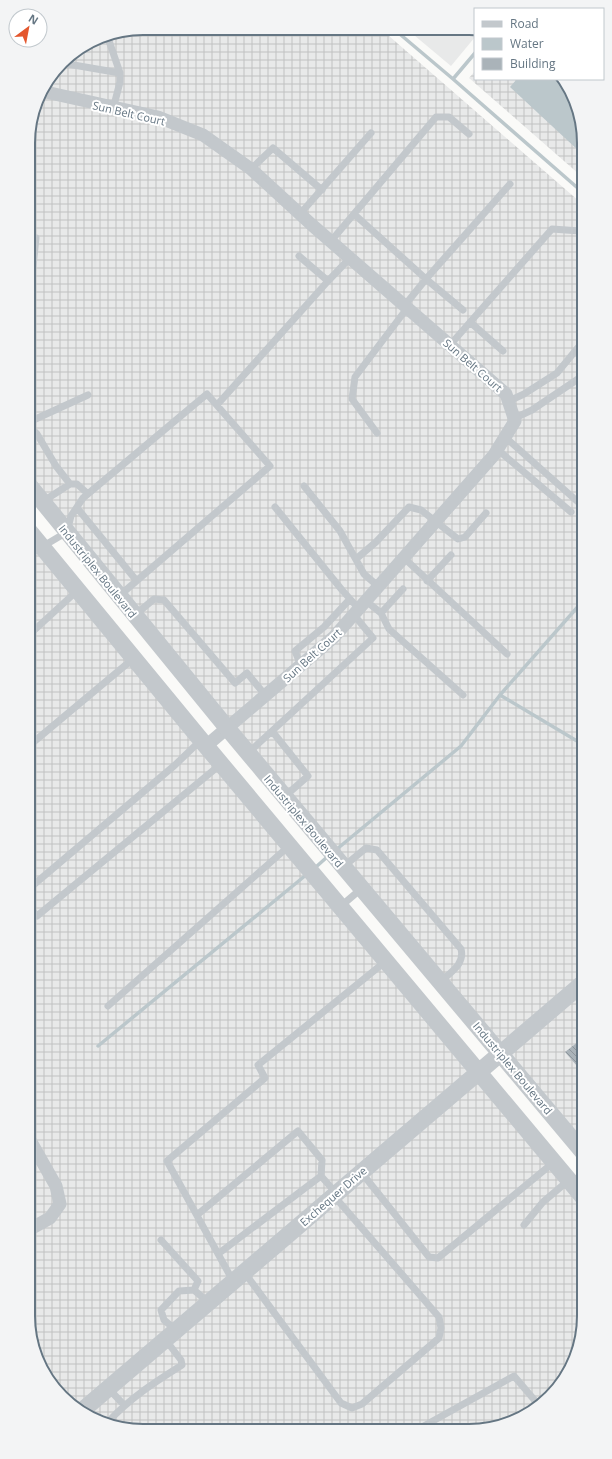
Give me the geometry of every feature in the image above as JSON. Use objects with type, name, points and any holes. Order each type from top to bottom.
[{"type":"street","name":"Sun Belt Court","points":[[47,94],[113,109],[158,117],[203,135],[251,169],[300,214],[506,394],[515,421],[498,450],[334,637],[228,729],[203,743]]},
{"type":"street","name":"Industriplex Boulevard","points":[[35,493],[284,797],[577,1145]]},
{"type":"street","points":[[35,550],[78,590],[203,743],[290,845],[577,1190]]},
{"type":"street","name":"Exchequer Drive","points":[[86,1407],[500,1052],[577,988]]},
{"type":"street","points":[[35,1149],[56,1186],[60,1204],[50,1218],[35,1226]]},
{"type":"lane","points":[[109,41],[120,73],[120,82],[113,109]]},
{"type":"lane","points":[[69,65],[120,73]]},
{"type":"lane","points":[[331,241],[436,117],[449,117],[470,134]]},
{"type":"lane","points":[[300,214],[371,134]]},
{"type":"lane","points":[[251,169],[273,148],[322,190]]},
{"type":"lane","points":[[377,433],[352,399],[355,376],[426,279],[510,184]]},
{"type":"lane","points":[[354,214],[463,310]]},
{"type":"lane","points":[[450,345],[552,229],[577,231]]},
{"type":"lane","points":[[35,238],[35,248]]},
{"type":"lane","points":[[299,256],[328,281]]},
{"type":"lane","points":[[217,405],[350,258]]},
{"type":"lane","points":[[470,322],[503,352]]},
{"type":"lane","points":[[509,401],[524,394],[557,374],[577,349]]},
{"type":"lane","points":[[514,418],[532,410],[577,380]]},
{"type":"lane","points":[[35,550],[67,532],[71,516],[78,508],[83,498],[207,394],[270,466],[119,596]]},
{"type":"lane","points":[[35,419],[88,396]]},
{"type":"lane","points":[[35,432],[56,466],[70,484]]},
{"type":"lane","points":[[505,437],[577,501]]},
{"type":"lane","points":[[498,450],[571,512]]},
{"type":"lane","points":[[42,502],[70,484],[77,484],[88,494]]},
{"type":"lane","points":[[304,486],[340,531],[364,574],[379,587]]},
{"type":"lane","points":[[248,753],[373,638],[360,608],[350,599],[275,507]]},
{"type":"lane","points":[[356,559],[376,542],[409,507],[421,510],[458,539],[465,537],[486,513]]},
{"type":"lane","points":[[78,508],[136,580]]},
{"type":"lane","points":[[428,582],[451,554]]},
{"type":"lane","points":[[404,558],[507,654]]},
{"type":"lane","points":[[381,613],[403,588]]},
{"type":"lane","points":[[35,629],[78,590]]},
{"type":"lane","points":[[134,615],[154,599],[164,600],[235,683],[247,673],[266,696]]},
{"type":"lane","points":[[301,666],[295,651],[324,627],[350,599]]},
{"type":"lane","points":[[360,608],[381,613]]},
{"type":"lane","points":[[381,613],[389,629],[463,695]]},
{"type":"lane","points":[[35,740],[134,658]]},
{"type":"lane","points":[[272,731],[308,776],[284,797]]},
{"type":"lane","points":[[35,883],[203,743]]},
{"type":"lane","points":[[35,914],[37,916],[221,764]]},
{"type":"lane","points":[[108,1006],[290,845]]},
{"type":"lane","points":[[343,867],[366,848],[377,850],[456,943],[461,949],[463,957],[460,963],[440,982]]},
{"type":"lane","points":[[341,906],[361,889]]},
{"type":"lane","points":[[320,1176],[439,1317],[441,1328],[439,1338],[362,1404],[352,1408],[341,1403],[238,1276],[218,1254],[167,1161],[265,1078],[258,1065],[386,961]]},
{"type":"lane","points":[[197,1215],[298,1131],[322,1160],[320,1176],[218,1254]]},
{"type":"lane","points":[[361,1172],[429,1257],[438,1258],[554,1162]]},
{"type":"lane","points":[[524,1225],[543,1202],[569,1180]]},
{"type":"lane","points":[[161,1240],[198,1281],[194,1290]]},
{"type":"lane","points":[[111,1419],[124,1405],[146,1388],[182,1365],[161,1310],[179,1291],[194,1290],[208,1302]]},
{"type":"lane","points":[[429,1424],[514,1376],[535,1401]]},
{"type":"lane","points":[[108,1388],[124,1405]]},
{"type":"shaded area","points":[[143,35],[388,35],[577,199],[577,1145],[35,492],[35,136],[43,102],[57,77],[83,53],[95,46],[115,39]]},
{"type":"shaded area","points":[[414,35],[474,35],[474,38],[451,66]]},
{"type":"shaded area","points":[[474,72],[474,80],[557,80],[566,95],[573,115],[577,143],[577,172],[469,78]]},
{"type":"shaded area","points":[[35,538],[577,1190],[577,1323],[573,1344],[569,1357],[559,1376],[540,1397],[517,1413],[497,1420],[469,1424],[129,1423],[95,1413],[77,1402],[57,1382],[50,1370],[43,1357],[39,1344],[35,1316]]},
{"type":"water","points":[[516,80],[557,80],[566,95],[573,115],[576,129],[577,149],[510,87]]},
{"type":"building","points":[[577,1043],[577,1066],[565,1052]]},
{"type":"waterway","points":[[401,35],[453,79],[474,54]]},
{"type":"waterway","points":[[453,79],[577,187]]},
{"type":"waterway","points":[[577,608],[500,695],[577,741]]},
{"type":"waterway","points":[[337,849],[461,746],[500,695]]},
{"type":"waterway","points":[[317,866],[326,858]]},
{"type":"waterway","points":[[98,1046],[306,875]]}]
